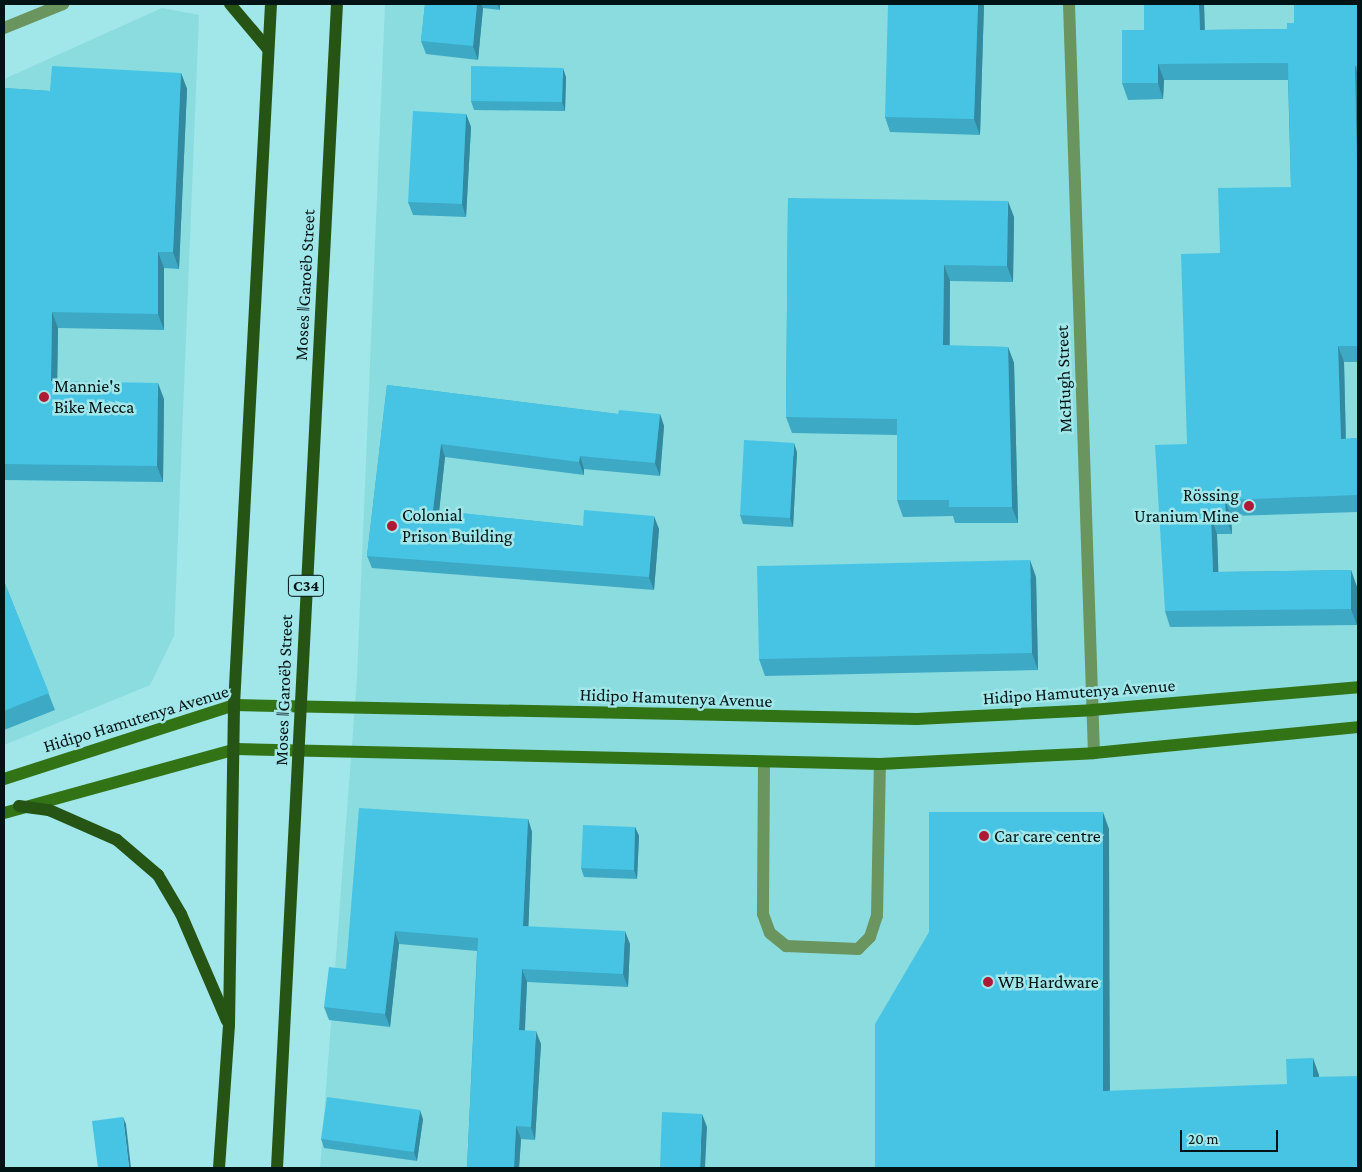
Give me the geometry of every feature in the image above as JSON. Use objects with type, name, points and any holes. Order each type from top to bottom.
[{"type":"main road","points":[[230,4],[268,49]]},
{"type":"main road","points":[[219,1168],[228,1025],[236,749],[234,705],[268,49],[272,4]]},
{"type":"main road","name":"Moses ǁGaroëb Street","points":[[277,1168],[337,4]]},
{"type":"main road","points":[[19,806],[49,810],[109,836],[158,875],[181,914],[228,1025]]},
{"type":"street","points":[[4,28],[63,4]]},
{"type":"street","name":"McHugh Street","points":[[1069,4],[1094,753]]},
{"type":"street","name":"Hidipo Hamutenya Avenue","points":[[4,778],[234,705],[790,719],[917,719],[1092,710],[1358,687]]},
{"type":"street","points":[[4,813],[19,806],[236,749],[300,749],[764,763],[880,764],[1094,753],[1358,727]]},
{"type":"street","points":[[764,763],[763,914],[770,933],[786,946],[858,949],[870,937],[877,916],[880,764]]},
{"type":"shaded area","points":[[385,4],[1358,4],[1358,1168],[320,1168],[357,678]]},
{"type":"shaded area","points":[[162,8],[199,15],[174,636],[150,685],[4,745],[4,79]]},
{"type":"building","points":[[425,4],[477,4],[473,46],[421,41]]},
{"type":"building","points":[[888,4],[978,4],[974,119],[885,117]]},
{"type":"building","points":[[1144,4],[1199,4],[1200,30],[1287,29],[1287,23],[1294,23],[1294,4],[1358,4],[1358,66],[1355,66],[1358,346],[1338,346],[1341,439],[1358,438],[1358,495],[1225,500],[1226,518],[1211,518],[1213,572],[1351,570],[1351,609],[1165,611],[1155,445],[1187,444],[1181,254],[1220,253],[1218,188],[1291,187],[1288,63],[1158,64],[1158,83],[1122,83],[1122,30],[1144,30]]},
{"type":"building","points":[[52,66],[181,73],[173,252],[158,252],[158,314],[52,312],[51,381],[158,383],[157,466],[4,464],[4,88],[50,91]]},
{"type":"building","points":[[471,66],[563,68],[562,102],[471,101]]},
{"type":"building","points":[[413,111],[466,114],[462,204],[408,202]]},
{"type":"building","points":[[788,198],[1008,201],[1007,266],[944,265],[943,345],[1008,347],[1012,507],[949,507],[949,500],[897,500],[897,419],[786,417]]},
{"type":"building","points":[[387,385],[618,414],[619,410],[660,414],[655,463],[580,456],[579,462],[441,444],[433,510],[583,526],[584,510],[654,516],[649,577],[367,556]]},
{"type":"building","points":[[744,440],[794,443],[790,518],[740,515]]},
{"type":"building","points":[[1030,560],[1032,653],[759,659],[757,566]]},
{"type":"building","points":[[4,581],[49,693],[4,711]]},
{"type":"building","points":[[359,808],[528,819],[523,926],[625,931],[623,974],[522,969],[519,1030],[536,1031],[531,1127],[516,1126],[514,1168],[467,1168],[478,938],[395,931],[385,1014],[324,1007],[329,967],[346,969]]},
{"type":"building","points":[[929,812],[1103,812],[1103,1091],[1287,1084],[1286,1059],[1313,1058],[1313,1077],[1358,1076],[1358,1168],[875,1168],[875,1024],[929,932]]},
{"type":"building","points":[[583,825],[635,827],[634,870],[581,868]]},
{"type":"building","points":[[327,1097],[420,1110],[414,1152],[321,1139]]},
{"type":"building","points":[[662,1112],[702,1114],[700,1168],[660,1168]]},
{"type":"building","points":[[123,1117],[129,1168],[98,1168],[92,1121]]},
{"type":"place","name":"Mannie's Bike Mecca","points":[[44,397]]},
{"type":"place","name":"Rössing Uranium Mine","points":[[1249,506]]},
{"type":"place","name":"Colonial Prison Building","points":[[392,526]]},
{"type":"place","name":"Car care centre","points":[[984,836]]},
{"type":"place","name":"WB Hardware","points":[[988,982]]}]
